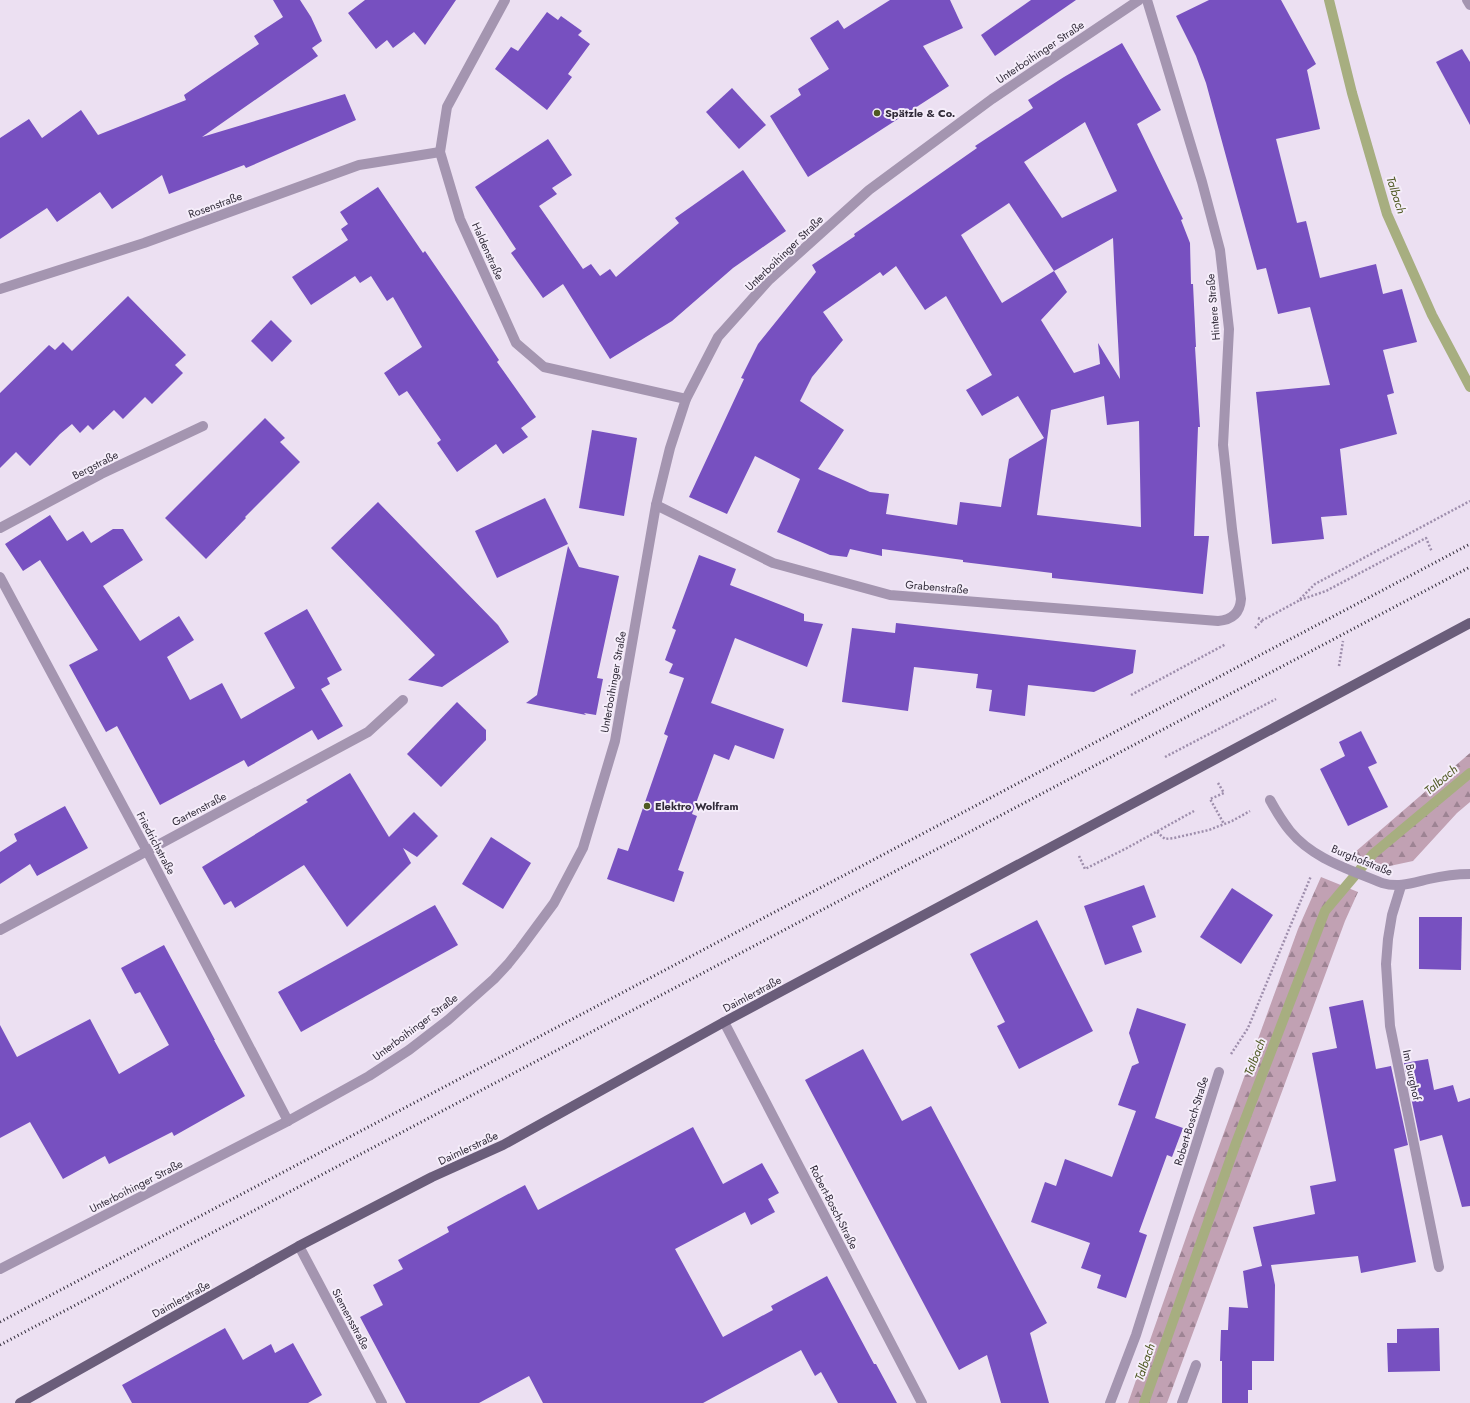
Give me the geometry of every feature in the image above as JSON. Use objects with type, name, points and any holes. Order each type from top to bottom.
[{"type":"main road","name":"Daimlerstraße","points":[[20,1403],[299,1246],[432,1177],[503,1145],[724,1022],[927,915],[1470,623]]},
{"type":"street","name":"Haldenstraße","points":[[505,0],[447,108],[440,152],[460,219],[516,343],[544,367],[686,399]]},
{"type":"street","name":"Unterboihinger Straße","points":[[0,1269],[288,1121],[369,1076],[409,1050],[448,1020],[494,979],[520,949],[554,903],[583,848],[615,741],[656,505],[670,448],[686,399],[718,337],[769,280],[869,190],[992,100],[1139,0]]},
{"type":"street","name":"Hintere Straße","points":[[1147,0],[1202,182],[1220,250],[1229,329],[1223,445],[1241,599],[1236,614]]},
{"type":"street","points":[[1467,0],[1470,5]]},
{"type":"street","name":"Rosenstraße","points":[[0,289],[144,243],[359,165],[440,152]]},
{"type":"street","name":"Bergstraße","points":[[0,528],[101,474],[203,426]]},
{"type":"street","name":"Grabenstraße","points":[[656,505],[773,563],[890,595],[1218,621],[1227,620],[1236,614]]},
{"type":"street","name":"Friedrichstraße","points":[[0,577],[147,851],[288,1121]]},
{"type":"street","name":"Gartenstraße","points":[[0,930],[368,732],[403,700]]},
{"type":"street","name":"Burghofstraße","points":[[1270,800],[1290,831],[1308,849],[1319,856],[1366,876],[1391,885],[1401,886],[1442,876],[1470,874]]},
{"type":"street","name":"Im Burghof","points":[[1401,886],[1392,916],[1386,964],[1390,1026],[1439,1267]]},
{"type":"street","name":"Robert-Bosch-Straße","points":[[724,1022],[922,1403]]},
{"type":"street","name":"Robert-Bosch-Straße","points":[[1110,1403],[1136,1335],[1219,1072]]},
{"type":"street","name":"Siemensstraße","points":[[299,1246],[382,1403]]},
{"type":"street","points":[[1182,1403],[1196,1365]]},
{"type":"path","points":[[1298,600],[1315,584],[1470,501]]},
{"type":"path","points":[[1236,614],[1263,620],[1298,600],[1326,591],[1426,538],[1432,552]]},
{"type":"path","points":[[1334,669],[1340,666],[1343,641]]},
{"type":"path","points":[[1131,695],[1221,647]]},
{"type":"path","points":[[1165,757],[1282,696]]},
{"type":"path","points":[[1224,793],[1210,799],[1224,824]]},
{"type":"path","points":[[1157,832],[1164,838],[1174,838],[1209,830],[1232,821],[1270,800]]},
{"type":"path","points":[[1086,869],[1194,811]]},
{"type":"path","name":"Robert-Bosch-Straße","points":[[1219,1072],[1248,1028],[1319,856]]},
{"type":"green space","points":[[1470,753],[1470,802],[1457,813],[1413,861],[1385,867],[1354,853]]},
{"type":"green space","points":[[1321,877],[1358,892],[1345,921],[1167,1403],[1128,1403],[1190,1226],[1298,929]]},
{"type":"building","points":[[273,0],[300,0],[311,17],[322,41],[312,48],[318,56],[202,137],[345,94],[356,120],[246,168],[244,165],[169,194],[162,175],[112,209],[100,192],[57,222],[47,208],[0,239],[0,138],[29,119],[42,138],[81,110],[98,135],[186,100],[184,95],[259,44],[254,36],[283,17]]},
{"type":"building","points":[[365,0],[456,0],[425,45],[414,32],[393,48],[387,40],[376,49],[348,13]]},
{"type":"building","points":[[890,0],[950,0],[963,28],[923,46],[949,86],[808,177],[770,116],[801,95],[798,89],[829,69],[810,38],[838,20],[844,29]]},
{"type":"building","points":[[1031,0],[1076,0],[995,56],[981,35]]},
{"type":"building","points":[[1209,0],[1281,0],[1316,64],[1307,70],[1320,129],[1276,139],[1297,223],[1306,221],[1320,278],[1376,264],[1383,294],[1402,289],[1417,342],[1383,350],[1394,393],[1387,395],[1397,434],[1340,449],[1347,515],[1321,517],[1324,539],[1272,544],[1256,392],[1330,385],[1310,307],[1278,314],[1266,268],[1257,270],[1206,83],[1196,56],[1176,16]]},
{"type":"building","points":[[547,12],[558,20],[561,16],[582,31],[578,35],[590,44],[568,74],[572,77],[547,110],[495,69],[511,47],[518,51]]},
{"type":"building","points":[[1122,43],[1161,110],[1137,124],[1183,219],[1181,220],[1190,243],[1191,284],[1193,284],[1200,427],[1198,427],[1194,536],[1209,536],[1203,594],[1052,578],[1052,573],[963,562],[963,560],[882,549],[882,556],[850,549],[847,557],[830,555],[777,532],[800,479],[755,456],[727,514],[689,497],[744,379],[741,378],[758,344],[816,272],[812,265],[855,236],[854,234],[977,148],[975,146],[1033,108],[1028,100]],"holes":[[[1085,122],[1117,191],[1062,218],[1024,162]],[[1009,203],[1054,271],[1002,303],[961,235]],[[1113,238],[1116,303],[1120,379],[1098,343],[1100,364],[1074,373],[1041,320],[1067,292],[1054,271]],[[896,266],[925,310],[946,296],[992,375],[966,390],[982,416],[1018,396],[1044,438],[1009,459],[1001,507],[960,502],[957,525],[886,514],[889,494],[870,492],[818,469],[844,430],[800,401],[812,377],[843,340],[823,312],[880,272],[883,276]],[[1104,396],[1107,425],[1139,421],[1141,527],[1037,515],[1051,410]]]},
{"type":"building","points":[[1462,49],[1470,62],[1470,125],[1436,62]]},
{"type":"building","points":[[732,88],[766,125],[739,149],[706,112]]},
{"type":"building","points":[[548,139],[572,175],[552,188],[557,194],[539,206],[583,269],[591,264],[600,276],[610,269],[616,277],[679,223],[675,218],[743,170],[786,231],[733,268],[672,321],[610,359],[563,284],[543,298],[511,253],[516,249],[475,187]]},
{"type":"building","points":[[378,187],[423,253],[425,251],[456,296],[499,360],[497,362],[536,417],[521,428],[528,437],[503,454],[496,444],[457,472],[437,443],[441,440],[407,391],[399,396],[384,373],[422,347],[393,297],[387,301],[371,276],[360,283],[355,276],[311,305],[292,277],[348,240],[341,229],[348,224],[340,212]]},
{"type":"building","points":[[128,296],[186,355],[175,365],[183,373],[152,404],[145,397],[123,419],[114,410],[93,430],[88,425],[80,433],[72,424],[60,434],[30,466],[16,452],[0,468],[0,393],[49,345],[55,350],[63,342],[72,351]]},
{"type":"building","points":[[271,320],[292,341],[272,362],[251,341]]},
{"type":"building","points":[[265,418],[285,438],[280,442],[300,462],[245,517],[246,518],[206,559],[165,518]]},
{"type":"building","points":[[592,430],[637,438],[624,516],[579,508]]},
{"type":"building","points":[[545,498],[568,544],[497,578],[475,531]]},
{"type":"building","points":[[378,502],[498,625],[509,642],[442,687],[408,680],[435,655],[331,548]]},
{"type":"building","points":[[50,515],[67,541],[83,531],[91,543],[113,529],[123,529],[143,560],[103,586],[140,641],[179,616],[194,640],[167,657],[190,700],[222,683],[241,719],[295,688],[264,633],[307,609],[342,670],[327,678],[330,684],[321,689],[343,726],[318,740],[312,730],[248,767],[244,760],[160,805],[117,726],[106,732],[69,665],[98,650],[40,560],[23,571],[5,544]]},
{"type":"building","points":[[568,546],[579,567],[619,576],[597,678],[603,679],[596,715],[584,713],[586,715],[526,703],[537,695]]},
{"type":"building","points":[[699,555],[736,569],[730,585],[804,614],[804,621],[823,624],[807,667],[735,638],[711,703],[784,729],[774,759],[735,745],[729,760],[714,754],[692,814],[697,816],[678,870],[684,872],[674,902],[607,879],[618,848],[628,851],[668,736],[664,734],[684,678],[669,673],[673,664],[665,660],[676,630],[672,628]]},
{"type":"building","points":[[896,623],[1136,650],[1133,673],[1094,692],[1028,685],[1025,716],[989,711],[992,690],[976,688],[978,674],[914,667],[908,711],[842,702],[852,628],[895,633]]},
{"type":"building","points":[[457,702],[486,730],[486,740],[441,787],[407,754]]},
{"type":"building","points":[[1361,731],[1377,763],[1368,767],[1388,807],[1348,826],[1320,769],[1345,756],[1339,742]]},
{"type":"building","points":[[350,773],[389,837],[414,812],[438,836],[417,857],[403,848],[411,863],[347,927],[304,865],[235,908],[231,901],[224,905],[202,867],[308,802],[306,800]]},
{"type":"building","points":[[65,806],[88,848],[37,876],[30,864],[0,884],[0,852],[17,841],[14,834]]},
{"type":"building","points":[[491,837],[531,863],[503,909],[462,884]]},
{"type":"building","points":[[1144,885],[1156,917],[1132,926],[1142,952],[1105,965],[1084,906]]},
{"type":"building","points":[[1232,888],[1273,915],[1241,964],[1200,937]]},
{"type":"building","points":[[435,905],[458,945],[301,1032],[278,992]]},
{"type":"building","points":[[1419,917],[1462,917],[1461,970],[1419,969]]},
{"type":"building","points":[[1037,920],[1093,1031],[1019,1069],[997,1026],[1005,1022],[970,954]]},
{"type":"building","points":[[164,945],[245,1096],[174,1136],[172,1132],[109,1164],[105,1156],[63,1179],[30,1122],[0,1138],[0,1025],[17,1057],[90,1019],[119,1074],[169,1045],[140,992],[135,994],[121,968]]},
{"type":"building","points":[[1363,1000],[1376,1069],[1391,1066],[1408,1145],[1394,1149],[1416,1262],[1361,1273],[1358,1256],[1271,1265],[1275,1285],[1274,1361],[1252,1361],[1252,1390],[1248,1390],[1248,1403],[1222,1403],[1222,1361],[1220,1361],[1221,1330],[1228,1330],[1229,1307],[1248,1308],[1243,1271],[1262,1266],[1253,1227],[1315,1214],[1310,1186],[1336,1181],[1312,1053],[1337,1048],[1329,1007]]},
{"type":"building","points":[[1137,1008],[1186,1024],[1155,1118],[1183,1128],[1172,1157],[1167,1155],[1139,1232],[1147,1235],[1126,1298],[1097,1288],[1101,1275],[1081,1268],[1090,1243],[1031,1222],[1045,1182],[1056,1186],[1065,1159],[1112,1177],[1136,1111],[1118,1105],[1132,1066],[1139,1063],[1129,1033]]},
{"type":"building","points":[[863,1049],[902,1121],[931,1106],[1047,1323],[1030,1333],[1049,1403],[1001,1403],[987,1355],[959,1370],[805,1080]]},
{"type":"building","points":[[1428,1059],[1434,1090],[1453,1085],[1458,1102],[1470,1098],[1470,1206],[1462,1207],[1442,1135],[1420,1141],[1404,1063]]},
{"type":"building","points":[[693,1127],[723,1184],[762,1163],[779,1193],[768,1199],[775,1212],[751,1225],[745,1212],[675,1249],[723,1337],[773,1310],[771,1306],[827,1276],[874,1364],[876,1364],[897,1403],[838,1403],[821,1372],[815,1376],[801,1350],[703,1403],[543,1403],[529,1376],[479,1403],[406,1403],[360,1317],[383,1305],[373,1285],[403,1269],[398,1260],[449,1232],[447,1227],[525,1185],[538,1210]]},
{"type":"building","points":[[225,1328],[243,1360],[271,1344],[275,1353],[293,1343],[322,1395],[308,1403],[132,1403],[122,1385]]},
{"type":"building","points":[[1439,1328],[1440,1371],[1388,1372],[1387,1343],[1397,1343],[1397,1329]]},
{"type":"waterway","name":"Talbach","points":[[1329,0],[1352,93],[1387,214],[1432,315],[1470,387]]},
{"type":"waterway","name":"Talbach","points":[[1144,1403],[1236,1143],[1325,911],[1373,854],[1470,773]]},
{"type":"railway","points":[[0,1322],[1470,544]]},
{"type":"railway","points":[[0,1345],[1470,567]]},
{"type":"place","name":"Spätzle & Co.","points":[[877,113]]},
{"type":"place","name":"Elektro Wolfram","points":[[647,806]]}]
